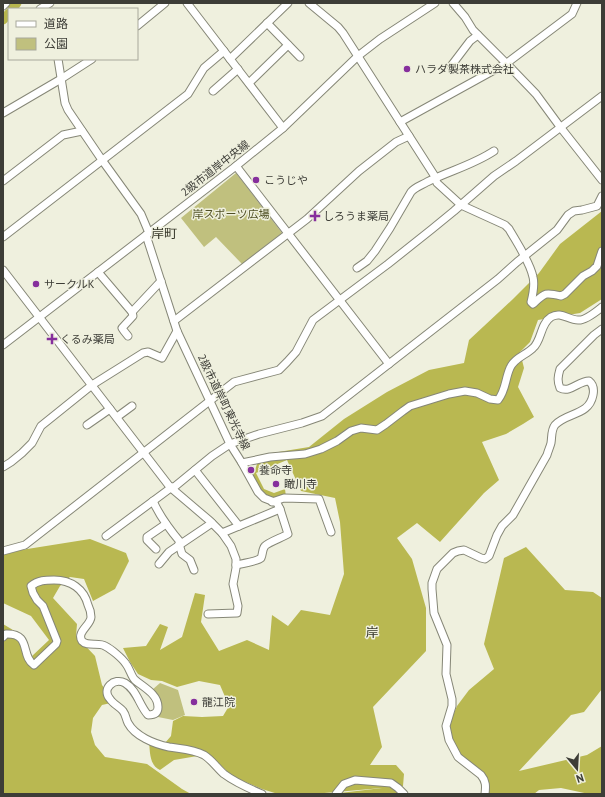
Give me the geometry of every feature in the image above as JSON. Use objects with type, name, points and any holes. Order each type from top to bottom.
[{"type":"street","points":[[3,6],[6,3]]},
{"type":"street","points":[[138,25],[165,3]]},
{"type":"street","points":[[186,3],[283,128]]},
{"type":"street","points":[[230,59],[288,3]]},
{"type":"street","points":[[309,3],[338,27],[400,122],[437,183],[461,205],[506,225],[509,229],[530,266],[534,278],[534,289],[531,302],[533,304],[543,294],[550,293],[561,296],[566,294],[582,276],[592,271],[596,266],[602,251]]},
{"type":"street","name":"2級市道岸中央線","points":[[3,345],[236,166],[283,128],[358,56],[380,39],[436,3]]},
{"type":"street","points":[[453,3],[465,17],[473,30],[536,94],[602,180]]},
{"type":"street","points":[[400,122],[507,64],[572,14],[577,3]]},
{"type":"street","points":[[267,23],[300,57]]},
{"type":"street","points":[[451,66],[470,41],[478,35]]},
{"type":"street","points":[[248,83],[288,45]]},
{"type":"street","points":[[3,237],[188,94],[204,68],[224,51]]},
{"type":"street","name":"2級市道岸町東光寺線","points":[[58,60],[65,103],[68,110],[141,214],[177,331],[230,444],[242,463],[270,457],[310,453],[336,441],[351,431],[361,428],[377,430],[410,406],[449,394],[465,391],[477,393],[490,399],[498,400],[503,394],[510,367],[514,362],[534,348],[546,321],[552,316],[559,314],[582,320],[602,307]]},
{"type":"street","points":[[3,113],[90,60]]},
{"type":"street","points":[[213,91],[238,69]]},
{"type":"street","points":[[3,551],[25,544],[234,382],[279,370],[296,352],[313,320],[392,260],[461,205],[494,176],[516,162],[602,96]]},
{"type":"street","points":[[3,181],[63,136],[82,131]]},
{"type":"street","points":[[174,321],[307,219],[359,171],[396,142],[408,136]]},
{"type":"street","points":[[358,268],[367,261],[375,251],[414,189],[435,178],[474,163],[494,151]]},
{"type":"street","points":[[236,166],[389,364]]},
{"type":"street","points":[[106,536],[230,444],[322,416],[498,280],[524,256],[557,230],[568,215],[574,211],[597,206],[602,196]]},
{"type":"street","points":[[3,270],[172,488],[212,523],[222,533],[231,546],[236,559],[233,584],[238,606],[237,613],[208,614]]},
{"type":"street","points":[[98,272],[132,312]]},
{"type":"street","points":[[128,336],[122,328],[133,316],[132,312],[161,281]]},
{"type":"street","points":[[485,794],[486,783],[484,778],[458,757],[449,740],[446,726],[452,706],[452,699],[446,674],[447,645],[434,613],[432,583],[437,569],[453,553],[464,550],[485,559],[489,556],[502,526],[513,515],[547,455],[554,426],[560,420],[585,409],[590,405],[594,390],[589,381],[564,390],[560,388],[557,382],[558,375],[560,369],[594,335],[602,330]]},
{"type":"street","points":[[3,467],[17,458],[32,443],[41,426],[92,385],[143,352],[148,352],[162,358],[177,331]]},
{"type":"street","points":[[117,417],[132,406]]},
{"type":"street","points":[[88,425],[110,408]]},
{"type":"street","points":[[236,565],[259,559],[266,544],[288,534],[277,504],[264,498],[258,492],[242,463]]},
{"type":"street","points":[[195,470],[239,526]]},
{"type":"street","points":[[272,502],[284,498],[319,499],[331,532]]},
{"type":"street","points":[[153,501],[170,531],[180,544],[182,554],[190,560],[194,570]]},
{"type":"street","points":[[222,533],[280,509]]},
{"type":"street","points":[[159,564],[169,552],[212,523]]},
{"type":"street","points":[[156,549],[147,540],[147,537],[166,524]]},
{"type":"street","points":[[3,637],[6,634],[12,634],[20,638],[24,642],[30,663],[34,665],[56,644],[57,641],[42,606],[33,593],[31,586],[40,580],[56,580],[68,582],[77,586],[83,593],[91,615],[91,620],[82,633],[82,641],[86,644],[101,644],[117,655],[126,663],[134,679],[149,690],[156,699],[158,710],[156,713],[148,715],[130,687],[125,683],[119,681],[113,682],[108,686],[106,690],[109,699],[123,711],[132,728],[148,740],[194,751],[203,755],[210,759],[223,773],[236,782],[262,794]]},
{"type":"street","points":[[336,794],[344,784],[355,780],[391,783],[404,794]]},
{"type":"green space","name":"岸スポーツ広場","points":[[236,173],[282,233],[242,264],[216,237],[204,247],[181,218]]},
{"type":"green space","points":[[160,683],[178,690],[185,715],[173,720],[158,717],[161,707],[152,690]]},
{"type":"shaded area","points":[[602,211],[602,299],[580,313],[538,320],[530,342],[520,352],[524,368],[518,387],[534,417],[506,434],[482,442],[499,480],[484,493],[440,542],[417,523],[397,538],[412,559],[426,608],[426,651],[373,707],[382,747],[370,765],[396,765],[404,774],[403,786],[400,794],[339,794],[382,788],[313,794],[278,794],[232,776],[209,754],[174,760],[160,770],[156,768],[151,757],[149,740],[165,743],[171,736],[173,721],[183,716],[223,716],[229,706],[220,685],[199,681],[177,687],[162,681],[151,680],[138,674],[123,648],[146,646],[160,624],[168,627],[160,650],[182,637],[195,593],[205,595],[201,622],[219,651],[247,640],[269,650],[272,615],[288,626],[301,610],[330,615],[344,574],[340,522],[335,498],[301,491],[287,460],[256,473],[264,489],[274,493],[285,489],[286,497],[272,499],[261,493],[253,476],[260,455],[309,447],[344,419],[387,392],[429,370],[464,363],[469,340],[539,273],[560,244]]},
{"type":"shaded area","points":[[90,539],[126,553],[129,561],[115,589],[93,601],[84,579],[70,577],[60,586],[53,598],[77,624],[76,636],[95,656],[102,685],[115,702],[102,705],[93,718],[91,732],[95,745],[105,757],[147,764],[191,794],[3,794],[3,624],[13,630],[26,643],[31,657],[49,640],[31,616],[3,603],[3,555],[21,550]]},
{"type":"shaded area","points":[[526,547],[565,590],[593,592],[602,598],[602,689],[584,712],[571,715],[519,771],[587,755],[602,746],[602,794],[589,794],[561,788],[539,790],[534,794],[485,794],[486,778],[452,751],[449,724],[457,706],[469,690],[494,669],[484,644],[504,558]]},
{"type":"waterway","points":[[13,8],[17,3]]},
{"type":"waterway","points":[[3,20],[8,14]]},
{"type":"place","name":"ハラダ製茶株式会社","points":[[407,69]]},
{"type":"place","name":"こうじや","points":[[256,180]]},
{"type":"place","name":"しろうま薬局","points":[[315,216]]},
{"type":"place","name":"サークルK","points":[[36,284]]},
{"type":"place","name":"くるみ薬局","points":[[52,339]]},
{"type":"place","name":"養命寺","points":[[251,470]]},
{"type":"place","name":"瞰川寺","points":[[276,484]]},
{"type":"place","name":"龍江院","points":[[194,702]]},
{"type":"district","name":"岸町","points":[[164,233]]},
{"type":"district","name":"岸","points":[[372,632]]}]
